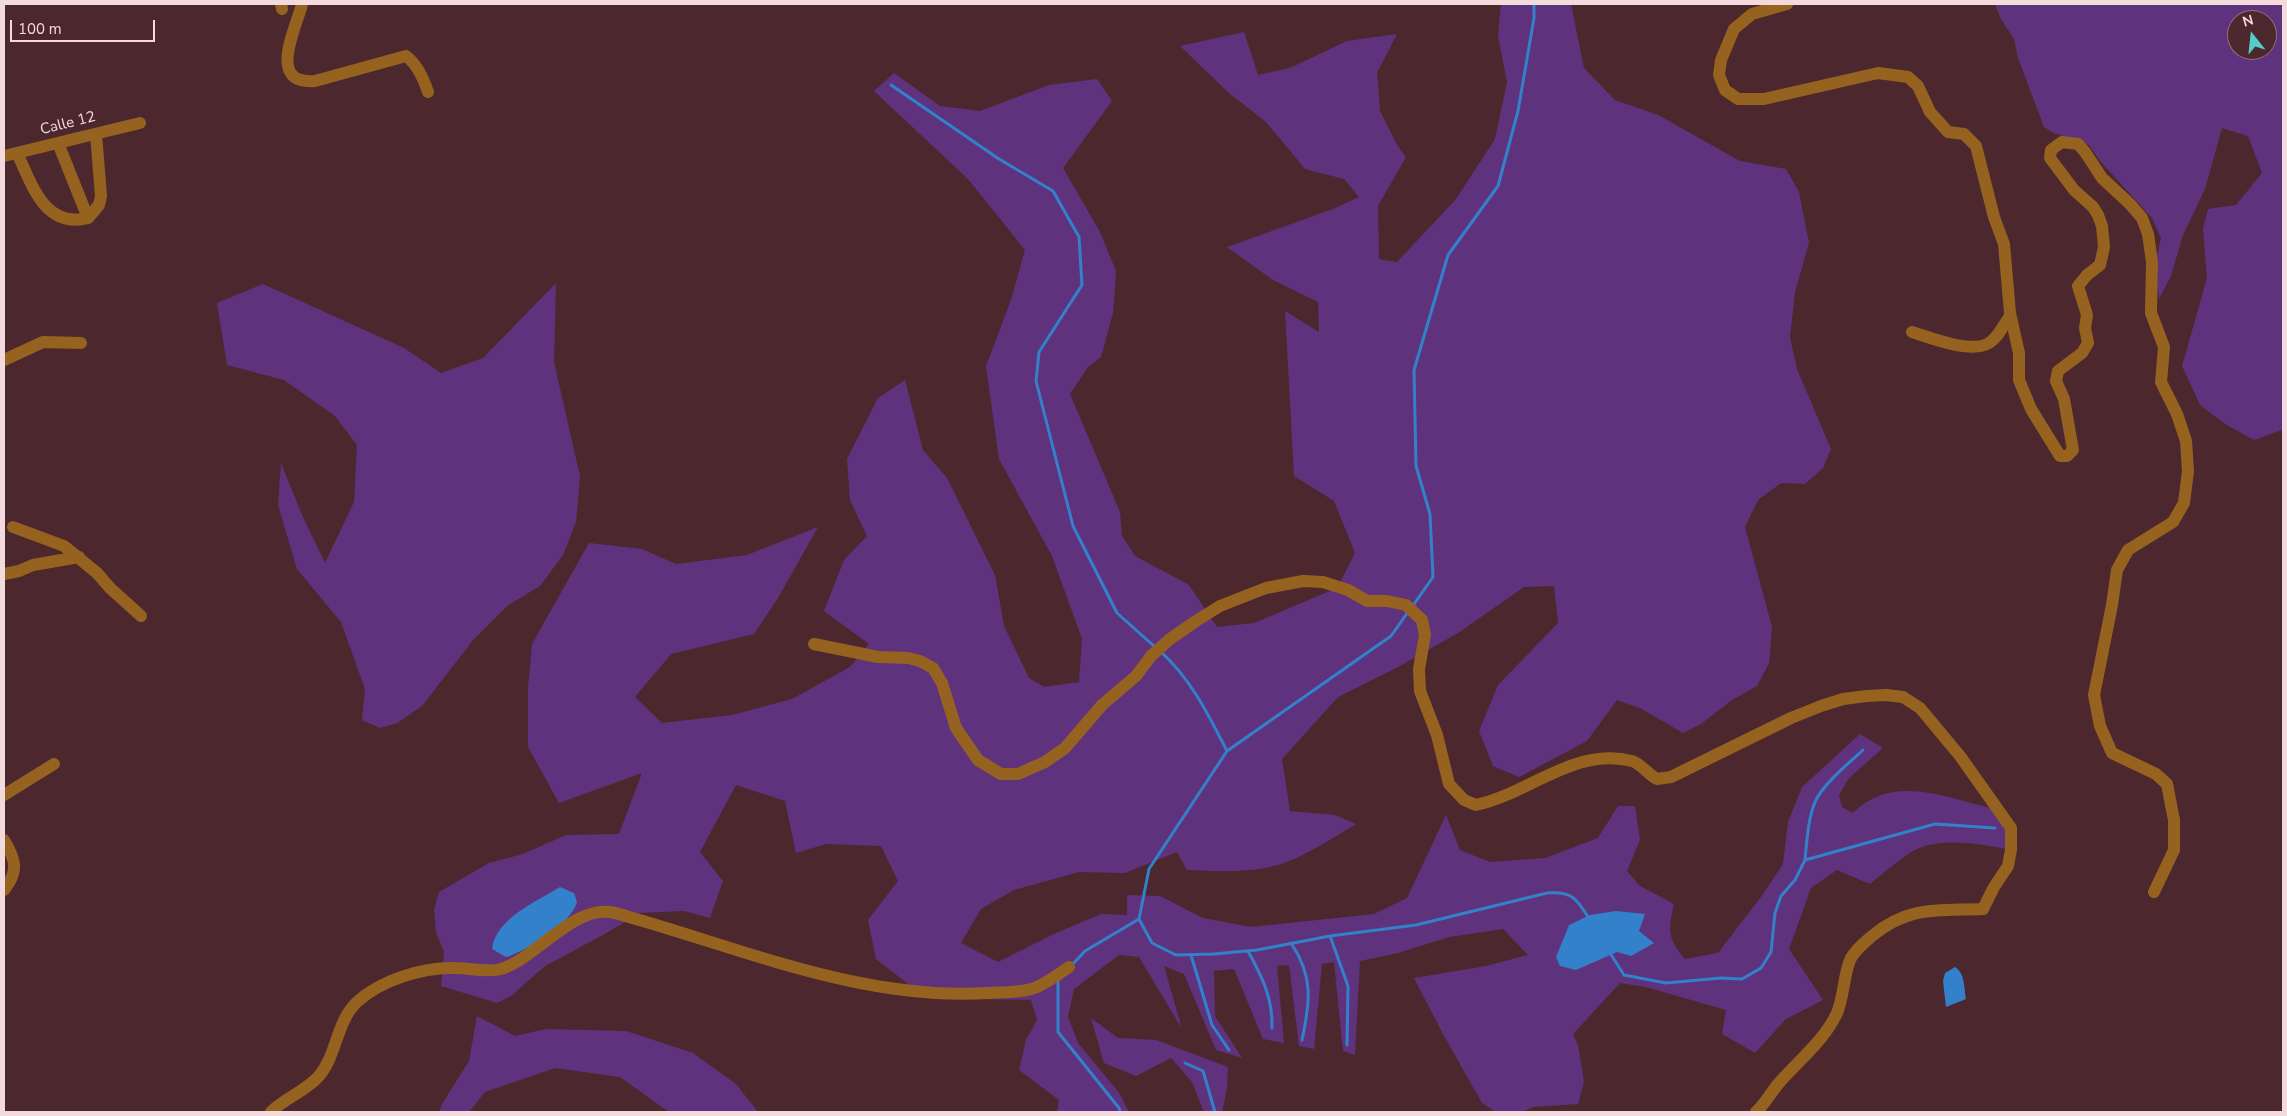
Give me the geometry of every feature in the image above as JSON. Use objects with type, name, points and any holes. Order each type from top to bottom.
[{"type":"street","points":[[302,4],[291,38],[288,57],[289,71],[293,78],[301,82],[315,81],[406,56],[412,60],[428,92]]},
{"type":"street","points":[[1787,4],[1752,14],[1734,29],[1721,60],[1719,75],[1725,90],[1738,99],[1764,99],[1878,73],[1908,77],[1918,86],[1930,112],[1948,132],[1964,134],[1976,146],[1994,217],[2004,244],[2010,316],[2019,352],[2019,380],[2044,434],[2060,456],[2068,456],[2074,450],[2064,399],[2056,381],[2058,371],[2082,353],[2088,343],[2085,328],[2087,315],[2078,286],[2087,275],[2100,265],[2104,248],[2098,215],[2093,206],[2074,190],[2050,158],[2050,150],[2055,146],[2070,142],[2078,144],[2102,178],[2142,218],[2148,234],[2152,262],[2151,313],[2164,347],[2161,382],[2177,414],[2186,441],[2188,471],[2184,503],[2173,522],[2128,550],[2117,570],[2094,695],[2100,726],[2112,753],[2156,774],[2167,784],[2174,820],[2174,850],[2154,892]]},
{"type":"street","name":"Calle 12","points":[[4,156],[140,123]]},
{"type":"street","points":[[17,153],[43,204],[54,215],[64,220],[88,218],[99,205],[101,196],[96,134]]},
{"type":"street","points":[[58,143],[88,218]]},
{"type":"street","points":[[1912,332],[1960,345],[1980,347],[1990,343],[2010,316]]},
{"type":"street","points":[[4,360],[43,342],[81,343]]},
{"type":"street","points":[[13,527],[54,541],[79,557],[141,616]]},
{"type":"street","points":[[4,574],[19,571],[33,565],[79,557]]},
{"type":"street","points":[[814,644],[878,657],[908,658],[920,661],[933,668],[942,683],[956,728],[968,748],[978,760],[1001,774],[1018,774],[1045,762],[1065,748],[1102,705],[1136,676],[1151,656],[1170,639],[1227,603],[1266,588],[1303,581],[1323,582],[1348,590],[1367,600],[1388,601],[1406,605],[1422,620],[1425,634],[1419,668],[1420,691],[1436,735],[1446,776],[1454,792],[1470,804],[1476,805],[1563,769],[1593,761],[1614,759],[1634,761],[1656,779],[1671,777],[1791,718],[1843,698],[1886,694],[1903,697],[1920,708],[1960,756],[2011,828],[2011,850],[2008,866],[1994,887],[1983,909],[1940,909],[1908,913],[1881,928],[1864,942],[1850,959],[1842,997],[1830,1027],[1778,1084],[1756,1112]]},
{"type":"street","points":[[4,795],[54,764]]},
{"type":"street","points":[[4,840],[12,856],[15,869],[12,879],[4,890]]},
{"type":"street","points":[[271,1112],[287,1098],[312,1083],[320,1075],[346,1016],[356,1003],[372,992],[395,980],[426,970],[441,968],[486,971],[500,969],[517,962],[570,924],[594,914],[608,912],[629,917],[771,961],[855,984],[921,992],[972,994],[1026,990],[1037,987],[1069,967]]},
{"type":"shaded area","points":[[1501,4],[1571,4],[1584,68],[1615,100],[1658,115],[1740,161],[1786,169],[1799,192],[1809,243],[1795,292],[1790,337],[1797,369],[1831,449],[1823,468],[1805,484],[1781,483],[1758,500],[1745,527],[1772,627],[1769,663],[1757,686],[1732,700],[1701,724],[1683,733],[1640,708],[1617,700],[1587,741],[1519,777],[1493,766],[1479,731],[1498,685],[1558,623],[1554,586],[1524,587],[1458,633],[1398,667],[1338,697],[1282,759],[1290,811],[1335,815],[1356,824],[1298,857],[1267,868],[1233,871],[1187,870],[1177,852],[1125,873],[1079,872],[1014,890],[981,909],[961,943],[998,962],[1056,933],[1101,914],[1127,915],[1127,895],[1160,896],[1203,918],[1251,927],[1374,914],[1407,898],[1446,815],[1460,850],[1490,862],[1545,858],[1598,838],[1618,806],[1635,806],[1640,840],[1627,871],[1640,886],[1674,904],[1670,933],[1679,952],[1685,959],[1718,953],[1761,897],[1783,864],[1788,822],[1802,787],[1860,734],[1883,748],[1849,778],[1839,795],[1842,807],[1853,813],[1869,801],[1886,794],[1904,791],[1941,795],[1998,810],[2011,828],[2011,850],[1962,843],[1924,846],[1896,862],[1870,884],[1837,870],[1811,888],[1789,949],[1823,1000],[1786,1019],[1755,1053],[1722,1034],[1726,1010],[1646,987],[1620,983],[1573,1034],[1578,1045],[1584,1082],[1578,1104],[1533,1107],[1522,1112],[1496,1112],[1482,1103],[1414,978],[1486,966],[1528,955],[1503,929],[1449,937],[1398,953],[1360,961],[1355,1055],[1343,1051],[1334,962],[1322,964],[1314,1049],[1299,1046],[1289,965],[1277,966],[1284,1043],[1263,1039],[1234,969],[1214,971],[1215,1016],[1242,1058],[1216,1050],[1184,974],[1164,966],[1182,1029],[1139,957],[1119,955],[1074,989],[1068,1017],[1078,1043],[1120,1094],[1129,1112],[1057,1112],[1059,1100],[1019,1070],[1026,1040],[1037,1020],[1031,1000],[980,999],[917,991],[876,959],[868,920],[898,881],[881,846],[826,844],[796,853],[785,801],[736,785],[700,852],[723,881],[710,918],[684,911],[640,913],[545,966],[511,996],[497,1003],[441,986],[444,952],[436,932],[434,910],[439,892],[489,863],[523,854],[566,835],[619,834],[642,773],[559,803],[528,747],[528,688],[532,644],[589,543],[642,549],[676,564],[747,555],[818,527],[778,598],[754,634],[671,654],[635,697],[662,723],[732,715],[792,699],[850,667],[869,644],[824,611],[844,560],[867,536],[850,500],[847,459],[878,398],[905,380],[923,450],[947,478],[995,575],[1004,626],[1029,678],[1044,687],[1079,682],[1082,639],[1052,556],[999,459],[986,366],[1011,300],[1025,250],[968,179],[874,91],[894,73],[940,106],[980,111],[1049,85],[1097,79],[1112,101],[1063,168],[1100,232],[1116,271],[1113,313],[1101,357],[1088,367],[1070,394],[1120,512],[1122,536],[1135,556],[1189,585],[1217,627],[1254,623],[1337,588],[1355,553],[1334,501],[1294,476],[1285,311],[1319,332],[1318,302],[1273,280],[1227,247],[1333,209],[1359,197],[1344,179],[1305,169],[1266,122],[1229,93],[1180,46],[1244,32],[1258,75],[1290,68],[1347,41],[1397,34],[1377,73],[1380,111],[1397,145],[1406,157],[1378,206],[1379,259],[1397,262],[1456,199],[1495,139],[1507,82],[1498,36]]},
{"type":"shaded area","points":[[1995,4],[2283,4],[2282,430],[2254,440],[2225,424],[2200,405],[2182,366],[2207,278],[2203,229],[2208,209],[2236,205],[2262,173],[2248,136],[2222,128],[2205,189],[2183,235],[2171,276],[2159,299],[2155,266],[2161,238],[2152,218],[2100,161],[2089,145],[2054,133],[2044,127],[2018,58],[2014,39],[2001,19]]},
{"type":"shaded area","points":[[556,283],[554,362],[580,476],[576,522],[563,555],[540,586],[507,606],[474,639],[422,706],[397,723],[380,728],[362,720],[365,689],[341,622],[297,569],[278,505],[281,463],[302,515],[325,563],[354,502],[357,445],[335,416],[284,380],[227,365],[217,303],[263,284],[404,348],[441,373],[483,358]]},
{"type":"shaded area","points":[[477,1016],[515,1036],[546,1029],[626,1031],[693,1053],[736,1084],[758,1112],[669,1112],[620,1077],[555,1068],[485,1092],[469,1112],[439,1112],[469,1061]]},
{"type":"shaded area","points":[[1091,1018],[1118,1038],[1156,1040],[1228,1067],[1227,1089],[1222,1112],[1204,1112],[1192,1082],[1171,1058],[1136,1076],[1104,1063]]},
{"type":"water","points":[[560,887],[574,893],[577,902],[566,919],[547,936],[515,954],[506,957],[492,949],[495,938],[509,920],[518,912]]},
{"type":"water","points":[[1616,911],[1645,914],[1639,931],[1654,943],[1631,956],[1617,952],[1576,970],[1560,966],[1556,957],[1569,925],[1590,915]]},
{"type":"water","points":[[1955,967],[1961,973],[1966,999],[1946,1007],[1943,981],[1945,973]]},
{"type":"waterway","points":[[1412,607],[1433,577],[1430,514],[1416,466],[1414,370],[1448,255],[1498,186],[1518,111],[1534,18],[1534,4]]},
{"type":"waterway","points":[[891,85],[999,159],[1053,191],[1079,237],[1082,285],[1039,352],[1036,381],[1073,526],[1117,613],[1155,647]]},
{"type":"waterway","points":[[1139,919],[1149,869],[1227,751],[1391,636],[1408,612]]},
{"type":"waterway","points":[[1160,651],[1190,685],[1206,710],[1227,751]]},
{"type":"waterway","points":[[1805,859],[1809,822],[1815,802],[1830,781],[1863,750]]},
{"type":"waterway","points":[[1610,953],[1624,975],[1666,983],[1721,978],[1742,979],[1761,968],[1771,952],[1775,913],[1781,896],[1795,880],[1805,860],[1935,824],[1995,828]]},
{"type":"waterway","points":[[1071,966],[1085,951],[1139,919],[1152,943],[1176,955],[1257,950],[1330,936],[1416,925],[1547,893],[1569,895],[1578,902],[1590,920]]},
{"type":"waterway","points":[[1330,936],[1348,986],[1347,1045]]},
{"type":"waterway","points":[[1291,943],[1304,967],[1307,979],[1308,1002],[1302,1040]]},
{"type":"waterway","points":[[1248,951],[1269,997],[1272,1028]]},
{"type":"waterway","points":[[1191,955],[1212,1025],[1229,1050]]},
{"type":"waterway","points":[[1058,980],[1058,1032],[1119,1108],[1120,1112]]},
{"type":"waterway","points":[[1185,1063],[1203,1071],[1215,1112]]}]
